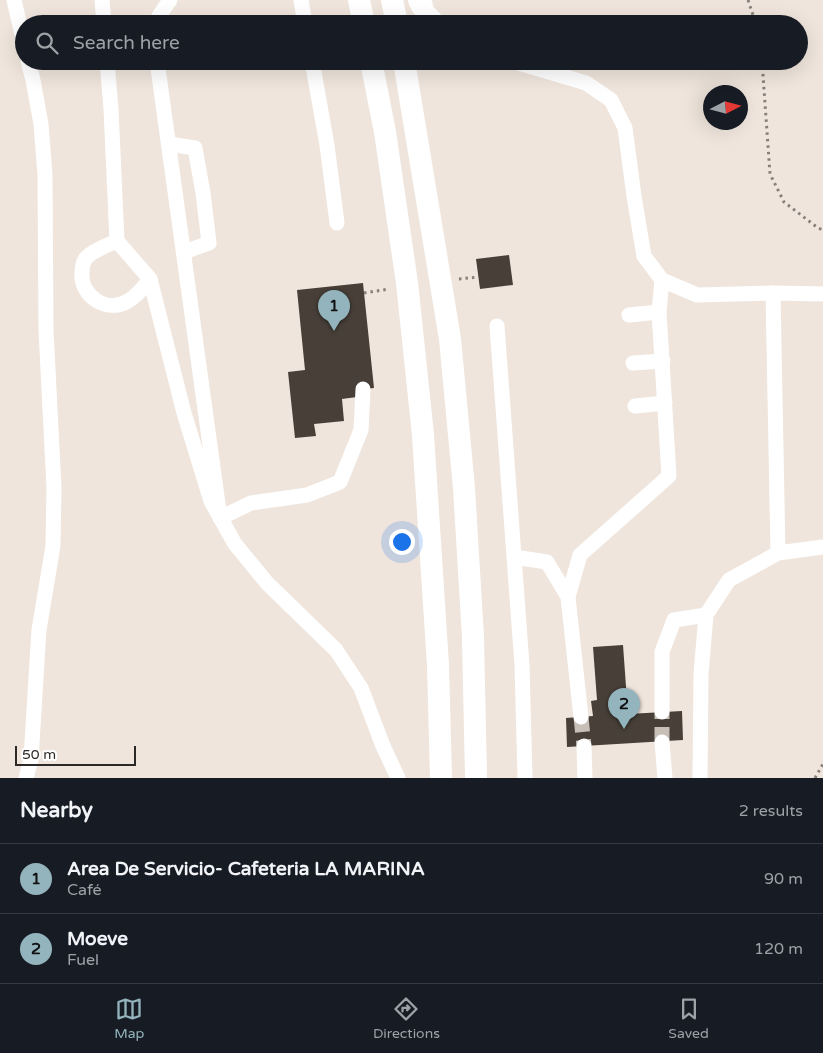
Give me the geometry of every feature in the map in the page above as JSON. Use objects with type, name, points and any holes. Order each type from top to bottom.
[{"type":"highway","points":[[360,0],[362,15]]},
{"type":"highway","points":[[392,0],[395,15]]},
{"type":"highway","points":[[373,70],[385,132],[407,283],[423,435],[438,665],[441,778]]},
{"type":"highway","points":[[405,70],[450,339],[464,488],[471,617],[476,778]]},
{"type":"street","points":[[14,0],[17,15]]},
{"type":"street","points":[[102,0],[103,15]]},
{"type":"street","points":[[160,15],[170,0]]},
{"type":"street","points":[[301,0],[304,15]]},
{"type":"street","points":[[420,3],[431,15]]},
{"type":"street","points":[[26,778],[31,759],[39,630],[53,546],[54,488],[46,330],[45,175],[40,124],[30,70]]},
{"type":"street","points":[[108,70],[117,241],[150,279],[184,412],[211,502],[235,544],[267,583],[336,650],[361,688],[383,746],[398,778]]},
{"type":"street","points":[[158,70],[220,518]]},
{"type":"street","points":[[314,70],[327,145],[337,223]]},
{"type":"street","points":[[542,70],[586,83],[611,100],[625,128],[644,256],[662,280],[697,295],[823,294]]},
{"type":"street","points":[[169,144],[195,148],[203,193],[208,243],[184,252]]},
{"type":"street","points":[[176,196],[203,193]]},
{"type":"street","points":[[117,241],[101,248],[86,258],[82,268],[82,277],[84,287],[90,295],[97,302],[117,306],[136,296],[150,279]]},
{"type":"street","points":[[581,717],[568,597],[580,555],[669,476],[659,312],[662,280]]},
{"type":"street","points":[[773,293],[778,553]]},
{"type":"street","points":[[629,315],[659,312]]},
{"type":"street","points":[[497,326],[522,666],[525,778]]},
{"type":"street","points":[[632,363],[662,361]]},
{"type":"street","points":[[220,518],[251,503],[307,495],[340,482],[361,430],[363,389]]},
{"type":"street","points":[[635,406],[665,403]]},
{"type":"street","points":[[700,778],[701,674],[706,615],[729,580],[778,553],[823,548]]},
{"type":"street","points":[[514,557],[547,562],[568,597]]},
{"type":"street","points":[[662,712],[662,652],[674,620],[706,615]]},
{"type":"street","points":[[662,742],[664,778]]},
{"type":"street","points":[[584,746],[585,778]]},
{"type":"path","points":[[748,0],[753,15]]},
{"type":"path","points":[[763,70],[770,174],[784,202],[823,230]]},
{"type":"path","points":[[814,778],[823,764]]},
{"type":"building","points":[[509,255],[513,285],[480,289],[476,259]]},
{"type":"building","points":[[363,283],[374,388],[356,390],[357,397],[342,399],[344,421],[314,424],[316,436],[295,438],[288,372],[305,370],[297,290]]},
{"type":"building","points":[[623,645],[628,714],[682,711],[683,740],[567,747],[566,718],[593,716],[591,701],[597,700],[593,647]]},
{"type":"tunnel","points":[[662,712],[662,742]]},
{"type":"tunnel","points":[[581,717],[584,746]]},
{"type":"place","name":"Area De Servicio- Cafeteria LA MARINA","points":[[334,331]]},
{"type":"place","name":"Moeve","points":[[624,729]]}]
